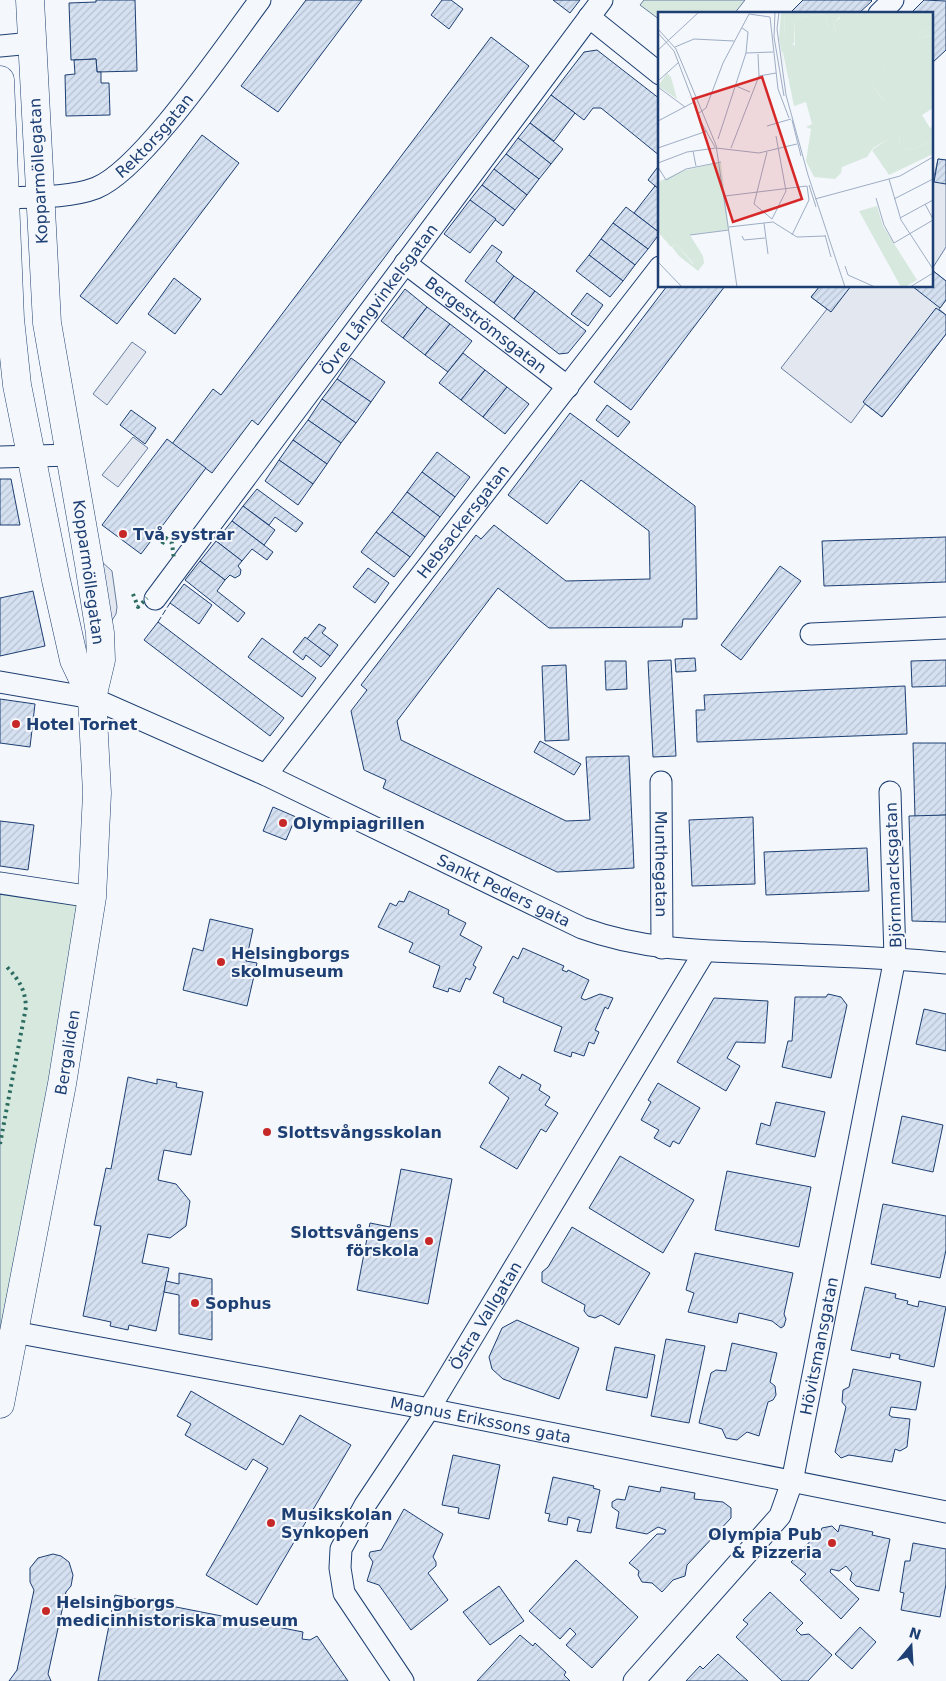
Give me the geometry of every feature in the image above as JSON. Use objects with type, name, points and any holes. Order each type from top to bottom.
[{"type":"street","name":"Kopparmöllegatan","points":[[30,0],[47,323],[72,455],[100,633],[101,660],[92,698]]},
{"type":"street","name":"Rektorsgatan","points":[[5,198],[39,197],[96,188],[118,174],[148,145],[260,0]]},
{"type":"street","name":"Övre Långvinkelsgatan","points":[[155,599],[602,0]]},
{"type":"street","points":[[881,12],[893,0]]},
{"type":"street","points":[[589,18],[658,72]]},
{"type":"street","points":[[0,46],[32,43]]},
{"type":"street","name":"Kopparmöllegatan","points":[[0,80],[10,319],[17,385],[74,660],[92,698]]},
{"type":"street","name":"Bergeströmsgatan","points":[[405,263],[568,387]]},
{"type":"street","name":"Hebsackersgatan","points":[[266,774],[658,270]]},
{"type":"street","points":[[0,457],[72,455]]},
{"type":"street","points":[[812,634],[946,628]]},
{"type":"street","name":"Sankt Peders gata","points":[[0,682],[92,698],[266,774],[582,928],[626,941],[662,948],[895,958],[946,963]]},
{"type":"street","name":"Bergaliden","points":[[0,1404],[64,1074],[92,897],[97,793],[92,698]]},
{"type":"street","name":"Munthegatan","points":[[661,782],[662,948]]},
{"type":"street","name":"Björnmarcksgatan","points":[[890,792],[895,958]]},
{"type":"street","points":[[0,883],[92,897]]},
{"type":"street","name":"Östra Vallgatan","points":[[403,1681],[344,1593],[340,1568],[341,1549],[365,1505],[429,1409],[706,951]]},
{"type":"street","name":"Hövitsmansgatan","points":[[634,1681],[780,1516],[792,1482],[895,958]]},
{"type":"street","name":"Magnus Erikssons gata","points":[[14,1332],[429,1409],[946,1512]]},
{"type":"shaded area","points":[[644,0],[745,0],[736,12],[658,12],[658,18],[640,5]]},
{"type":"shaded area","points":[[938,159],[946,160],[946,247],[934,266],[934,177]]},
{"type":"shaded area","points":[[934,272],[946,281],[946,300],[939,309],[946,315],[946,334],[882,417],[865,404],[851,423],[781,368],[827,309],[811,297],[818,288],[934,288]]},
{"type":"shaded area","points":[[132,342],[146,352],[107,405],[93,394]]},
{"type":"shaded area","points":[[133,437],[148,448],[118,487],[102,475]]},
{"type":"shaded area","points":[[102,562],[112,571],[117,607],[116,614],[111,622]]},
{"type":"shaded area","points":[[0,883],[92,897],[0,1400]]},
{"type":"building","points":[[96,0],[135,0],[137,71],[97,72],[96,59],[71,60],[69,3],[96,2]]},
{"type":"building","points":[[306,0],[362,0],[278,112],[241,86]]},
{"type":"building","points":[[442,0],[451,0],[463,9],[449,29],[431,15]]},
{"type":"building","points":[[553,0],[580,0],[570,13]]},
{"type":"building","points":[[803,0],[872,1],[860,12],[791,12]]},
{"type":"building","points":[[924,0],[946,1],[946,50],[934,61],[934,12],[912,12]]},
{"type":"building","points":[[491,37],[529,66],[258,425],[252,420],[212,473],[172,444],[213,389],[221,395]]},
{"type":"building","points":[[597,50],[658,97],[658,154],[601,108],[593,108],[584,120],[551,95],[584,52]]},
{"type":"building","points":[[96,59],[97,72],[101,72],[101,83],[109,83],[110,115],[66,116],[65,75],[75,74],[74,60]]},
{"type":"building","points":[[551,95],[575,113],[554,141],[530,123]]},
{"type":"building","points":[[530,123],[563,149],[551,164],[518,138]]},
{"type":"building","points":[[202,135],[239,163],[117,324],[80,296]]},
{"type":"building","points":[[518,138],[551,164],[539,179],[506,154]]},
{"type":"building","points":[[506,154],[539,179],[527,195],[494,169]]},
{"type":"building","points":[[938,159],[946,160],[946,184],[934,182]]},
{"type":"building","points":[[658,167],[658,188],[648,180]]},
{"type":"building","points":[[494,169],[527,195],[515,210],[482,185]]},
{"type":"building","points":[[482,185],[515,210],[503,226],[470,200]]},
{"type":"building","points":[[655,186],[658,188],[658,231],[634,213]]},
{"type":"building","points":[[470,200],[496,219],[470,253],[444,234]]},
{"type":"building","points":[[626,207],[658,231],[658,236],[648,249],[613,223]]},
{"type":"building","points":[[613,223],[648,249],[635,265],[601,239]]},
{"type":"building","points":[[601,239],[635,265],[623,281],[589,255]]},
{"type":"building","points":[[492,245],[502,252],[496,261],[514,276],[494,303],[465,281]]},
{"type":"building","points":[[589,255],[623,281],[610,297],[576,271]]},
{"type":"building","points":[[934,272],[946,281],[946,300],[940,308],[915,288],[934,288]]},
{"type":"building","points":[[514,276],[535,291],[514,319],[494,303]]},
{"type":"building","points":[[174,278],[201,299],[175,334],[148,314]]},
{"type":"building","points":[[665,288],[723,288],[631,410],[594,382]]},
{"type":"building","points":[[818,288],[849,288],[831,312],[811,297]]},
{"type":"building","points":[[405,289],[427,307],[403,338],[381,321]]},
{"type":"building","points":[[535,291],[586,331],[568,353],[559,354],[514,319]]},
{"type":"building","points":[[587,293],[603,305],[588,326],[571,314]]},
{"type":"building","points":[[427,307],[450,324],[425,355],[403,338]]},
{"type":"building","points":[[936,308],[946,315],[946,334],[882,417],[863,402]]},
{"type":"building","points":[[450,324],[472,341],[448,372],[425,355]]},
{"type":"building","points":[[463,353],[485,370],[461,400],[439,383]]},
{"type":"building","points":[[351,358],[385,382],[371,402],[337,379]]},
{"type":"building","points":[[485,370],[507,387],[483,417],[461,400]]},
{"type":"building","points":[[337,379],[371,402],[356,423],[322,399]]},
{"type":"building","points":[[507,387],[529,404],[505,434],[483,417]]},
{"type":"building","points":[[322,399],[356,423],[341,443],[308,420]]},
{"type":"building","points":[[607,405],[630,422],[618,437],[596,420]]},
{"type":"building","points":[[131,410],[156,428],[145,444],[120,425]]},
{"type":"building","points":[[570,413],[695,506],[697,619],[683,619],[682,627],[549,628],[498,588],[397,721],[401,740],[566,821],[590,820],[586,757],[629,756],[634,868],[557,872],[383,788],[386,780],[364,770],[351,711],[367,690],[361,685],[476,535],[481,539],[494,525],[566,581],[650,579],[649,531],[581,480],[547,524],[508,495]]},
{"type":"building","points":[[308,420],[341,443],[327,464],[293,440]]},
{"type":"building","points":[[167,439],[206,468],[141,554],[102,525]]},
{"type":"building","points":[[293,440],[327,464],[313,484],[279,460]]},
{"type":"building","points":[[437,452],[470,477],[455,497],[422,472]]},
{"type":"building","points":[[279,460],[313,484],[298,505],[265,481]]},
{"type":"building","points":[[422,472],[455,497],[440,517],[407,492]]},
{"type":"building","points":[[0,479],[11,479],[20,525],[0,525]]},
{"type":"building","points":[[257,489],[303,523],[296,532],[275,517],[269,525],[243,506]]},
{"type":"building","points":[[407,492],[440,517],[425,537],[392,512]]},
{"type":"building","points":[[243,506],[275,530],[264,545],[232,521]]},
{"type":"building","points":[[392,512],[425,537],[410,557],[376,532]]},
{"type":"building","points":[[232,521],[273,552],[267,560],[252,549],[242,561],[216,541]]},
{"type":"building","points":[[376,532],[410,557],[394,577],[361,552]]},
{"type":"building","points":[[946,537],[946,582],[824,586],[822,541]]},
{"type":"building","points":[[216,541],[242,561],[238,566],[241,570],[240,575],[235,578],[230,575],[225,580],[200,561]]},
{"type":"building","points":[[200,561],[225,580],[217,591],[245,613],[238,622],[185,580]]},
{"type":"building","points":[[780,566],[801,581],[741,660],[721,645]]},
{"type":"building","points":[[368,568],[389,583],[375,603],[353,587]]},
{"type":"building","points":[[184,584],[212,605],[199,624],[170,603]]},
{"type":"building","points":[[33,591],[45,646],[0,656],[0,598]]},
{"type":"building","points":[[158,622],[284,718],[270,736],[144,640]]},
{"type":"building","points":[[319,624],[326,628],[322,633],[338,645],[330,656],[307,639]]},
{"type":"building","points":[[305,637],[330,656],[321,667],[306,655],[303,660],[293,652]]},
{"type":"building","points":[[262,638],[316,678],[302,697],[248,657]]},
{"type":"building","points":[[695,658],[696,671],[676,672],[675,659]]},
{"type":"building","points":[[671,660],[676,756],[653,757],[648,661]]},
{"type":"building","points":[[946,660],[946,686],[912,687],[911,661]]},
{"type":"building","points":[[605,661],[626,661],[627,689],[606,690]]},
{"type":"building","points":[[566,665],[569,740],[545,741],[542,666]]},
{"type":"building","points":[[905,686],[907,734],[697,742],[696,710],[705,710],[704,695]]},
{"type":"building","name":"Hotel Tornet","points":[[0,699],[35,704],[30,747],[0,743]]},
{"type":"building","points":[[540,741],[581,764],[574,775],[534,752]]},
{"type":"building","points":[[913,743],[946,743],[946,815],[915,817]]},
{"type":"building","points":[[273,807],[296,817],[286,840],[263,831]]},
{"type":"building","points":[[946,815],[946,922],[912,921],[909,816]]},
{"type":"building","points":[[753,817],[755,884],[692,886],[689,820]]},
{"type":"building","points":[[0,821],[34,825],[28,870],[0,866]]},
{"type":"building","points":[[867,848],[869,891],[766,895],[764,852]]},
{"type":"building","points":[[409,891],[449,910],[448,914],[466,923],[460,935],[482,947],[473,965],[476,967],[470,980],[466,978],[460,992],[449,988],[448,992],[433,987],[440,966],[409,952],[413,943],[378,927],[390,903],[396,906],[399,901],[404,902]]},
{"type":"building","name":"Helsingborgs skolmuseum","points":[[210,919],[253,929],[246,961],[257,963],[247,1006],[183,990],[193,948],[203,951]]},
{"type":"building","points":[[523,948],[564,966],[562,970],[567,972],[568,970],[589,980],[581,998],[585,1000],[600,994],[613,998],[608,1009],[605,1007],[595,1030],[599,1032],[594,1044],[589,1042],[584,1056],[572,1052],[571,1057],[554,1051],[562,1027],[503,1002],[504,998],[493,993],[513,956],[518,959]]},
{"type":"building","points":[[828,994],[841,997],[847,1005],[831,1078],[782,1067],[788,1041],[792,1041],[795,997],[826,997]]},
{"type":"building","points":[[714,998],[768,1001],[765,1043],[736,1042],[727,1058],[740,1066],[726,1091],[677,1062]]},
{"type":"building","points":[[924,1009],[946,1014],[946,1051],[916,1044]]},
{"type":"building","points":[[499,1066],[520,1079],[522,1074],[541,1085],[539,1090],[550,1097],[545,1105],[558,1113],[546,1132],[541,1129],[517,1169],[480,1147],[509,1098],[489,1083]]},
{"type":"building","points":[[128,1077],[157,1084],[157,1079],[177,1083],[176,1087],[203,1092],[191,1155],[164,1150],[158,1180],[176,1184],[190,1201],[186,1226],[170,1238],[148,1234],[142,1263],[169,1268],[156,1331],[129,1325],[128,1330],[110,1326],[111,1322],[83,1316],[101,1226],[94,1225],[106,1168],[111,1169]]},
{"type":"building","points":[[658,1083],[700,1108],[679,1144],[673,1141],[670,1147],[654,1138],[659,1130],[641,1120],[651,1102],[648,1100]]},
{"type":"building","points":[[776,1102],[825,1112],[815,1157],[756,1144],[761,1123],[770,1126]]},
{"type":"building","points":[[902,1116],[943,1125],[933,1172],[892,1163]]},
{"type":"building","points":[[620,1156],[694,1200],[663,1253],[589,1208]]},
{"type":"building","points":[[401,1169],[452,1179],[428,1304],[357,1290],[370,1223],[390,1227]]},
{"type":"building","points":[[727,1171],[811,1187],[799,1247],[715,1230]]},
{"type":"building","points":[[883,1204],[946,1216],[946,1250],[940,1278],[871,1264]]},
{"type":"building","points":[[572,1227],[650,1273],[619,1325],[601,1315],[595,1318],[588,1316],[584,1311],[585,1305],[542,1282],[542,1272],[548,1267]]},
{"type":"building","points":[[695,1253],[793,1273],[784,1314],[786,1319],[784,1326],[781,1328],[772,1321],[739,1313],[737,1323],[688,1312],[694,1293],[686,1290]]},
{"type":"building","name":"Sophus","points":[[179,1273],[212,1279],[212,1340],[179,1334],[179,1295],[164,1292],[166,1281],[179,1284]]},
{"type":"building","points":[[865,1287],[896,1294],[895,1298],[908,1301],[907,1304],[918,1307],[919,1301],[946,1307],[934,1367],[899,1359],[900,1355],[891,1353],[890,1358],[851,1350]]},
{"type":"building","points":[[517,1320],[579,1348],[559,1399],[503,1379],[492,1369],[489,1357],[502,1328]]},
{"type":"building","points":[[666,1339],[705,1346],[689,1423],[651,1416]]},
{"type":"building","points":[[732,1343],[777,1353],[770,1382],[775,1386],[776,1395],[773,1400],[768,1402],[759,1436],[747,1432],[737,1440],[726,1438],[722,1429],[699,1423],[711,1373],[716,1370],[726,1371]]},
{"type":"building","points":[[615,1347],[655,1355],[647,1398],[606,1390]]},
{"type":"building","points":[[853,1369],[921,1382],[916,1410],[891,1407],[889,1415],[892,1417],[910,1419],[907,1447],[900,1451],[895,1449],[892,1462],[849,1455],[841,1458],[835,1452],[846,1407],[842,1402],[843,1390],[849,1387]]},
{"type":"building","name":"Musikskolan Synkopen","points":[[191,1391],[283,1445],[300,1415],[351,1445],[257,1605],[206,1575],[268,1468],[253,1459],[246,1470],[185,1435],[191,1424],[177,1416]]},
{"type":"building","points":[[453,1455],[500,1465],[489,1519],[458,1513],[459,1508],[442,1505]]},
{"type":"building","points":[[553,1477],[594,1486],[593,1488],[600,1490],[591,1533],[577,1531],[580,1520],[568,1517],[567,1525],[548,1521],[550,1514],[545,1513]]},
{"type":"building","points":[[629,1486],[660,1492],[661,1487],[695,1493],[694,1499],[723,1502],[731,1508],[731,1518],[687,1565],[685,1576],[673,1580],[662,1592],[652,1583],[642,1582],[638,1575],[639,1571],[629,1563],[657,1534],[664,1534],[666,1530],[658,1527],[647,1534],[616,1528],[619,1512],[612,1507],[612,1502],[617,1499],[625,1500]]},
{"type":"building","points":[[404,1509],[443,1534],[433,1557],[436,1566],[428,1573],[448,1600],[411,1630],[379,1585],[367,1581],[373,1562],[369,1556],[370,1552],[381,1550]]},
{"type":"building","points":[[840,1525],[873,1532],[872,1535],[890,1539],[879,1591],[856,1586],[850,1580],[852,1573],[846,1566],[839,1571],[831,1569],[830,1572],[859,1599],[841,1619],[800,1580],[806,1574],[791,1562],[815,1536],[818,1539],[822,1528],[832,1526],[838,1532]]},
{"type":"building","points":[[913,1543],[946,1549],[946,1584],[940,1617],[901,1610],[904,1593],[900,1592],[905,1561],[910,1561]]},
{"type":"building","name":"Helsingborgs medicinhistoriska museum","points":[[53,1554],[61,1556],[69,1562],[73,1575],[71,1586],[66,1592],[48,1674],[51,1681],[9,1681],[17,1670],[34,1590],[30,1582],[30,1568],[38,1558]]},
{"type":"building","points":[[576,1560],[638,1617],[592,1668],[566,1645],[576,1634],[570,1628],[560,1639],[529,1611]]},
{"type":"building","points":[[499,1586],[524,1621],[490,1645],[463,1612]]},
{"type":"building","points":[[770,1592],[803,1623],[796,1630],[801,1635],[809,1634],[832,1655],[808,1681],[782,1681],[736,1637],[748,1624],[743,1620]]},
{"type":"building","points":[[115,1595],[303,1632],[302,1639],[310,1640],[317,1636],[348,1681],[98,1681]]},
{"type":"building","points":[[860,1627],[876,1642],[852,1669],[835,1654]]},
{"type":"building","points":[[520,1635],[533,1646],[535,1643],[566,1672],[564,1675],[570,1681],[477,1681]]},
{"type":"building","points":[[718,1654],[748,1681],[686,1681],[700,1666],[703,1669]]},
{"type":"hedge","points":[[162,544],[166,538],[172,543],[174,560]]},
{"type":"hedge","points":[[133,594],[138,607],[147,598]]},
{"type":"hedge","points":[[0,1144],[26,1007],[21,985],[7,967]]},
{"type":"fence","points":[[158,622],[170,603]]},
{"type":"place","name":"Två systrar","points":[[123,534]]},
{"type":"place","name":"Hotel Tornet","points":[[16,724]]},
{"type":"place","name":"Olympiagrillen","points":[[283,823]]},
{"type":"place","name":"Helsingborgs skolmuseum","points":[[221,962]]},
{"type":"place","name":"Slottsvångsskolan","points":[[267,1132]]},
{"type":"place","name":"Slottsvångens förskola","points":[[429,1241]]},
{"type":"place","name":"Sophus","points":[[195,1303]]},
{"type":"place","name":"Musikskolan Synkopen","points":[[271,1523]]},
{"type":"place","name":"Olympia Pub & Pizzeria","points":[[832,1543]]},
{"type":"place","name":"Helsingborgs medicinhistoriska museum","points":[[46,1611]]}]
